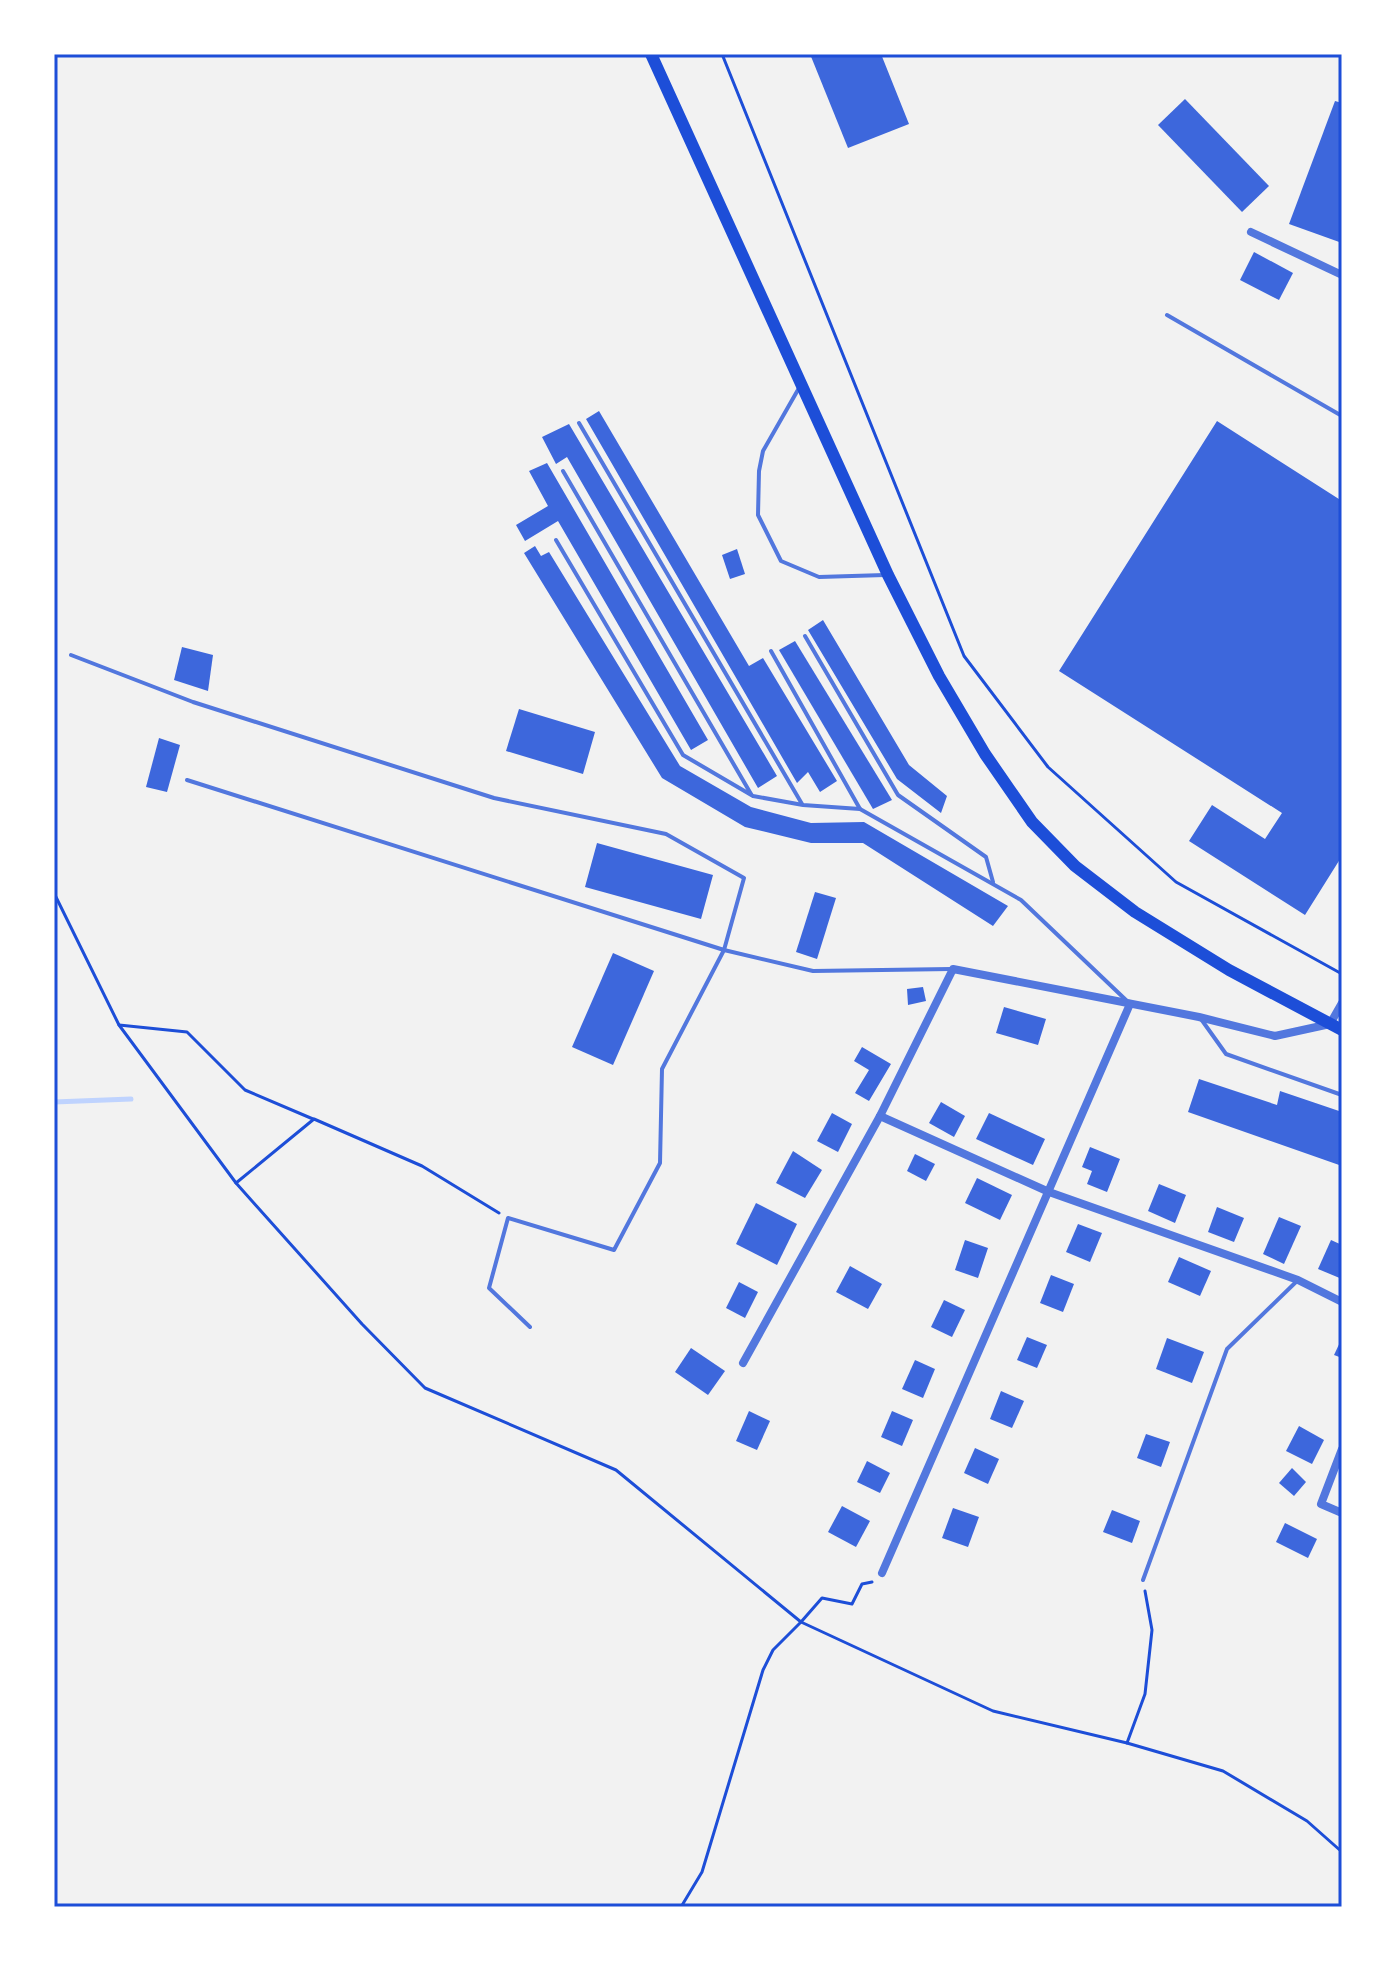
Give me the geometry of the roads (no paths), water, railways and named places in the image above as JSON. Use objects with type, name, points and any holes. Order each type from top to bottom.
[{"type":"main road","points":[[651,54],[888,575],[939,676],[985,754],[1032,822],[1075,866],[1135,912],[1229,970],[1336,1027]]},
{"type":"street","points":[[1251,232],[1342,275]]},
{"type":"street","points":[[743,1363],[880,1116],[953,969],[1199,1017],[1275,1036],[1336,1027],[1342,1003]]},
{"type":"street","points":[[882,1573],[1130,1004]]},
{"type":"street","points":[[880,1116],[1049,1192],[1298,1280],[1342,1302]]},
{"type":"street","points":[[1342,1449],[1321,1504],[1342,1513]]},
{"type":"lane","points":[[1167,315],[1342,416]]},
{"type":"lane","points":[[802,382],[763,451],[759,471],[758,515],[781,561],[819,577],[888,575]]},
{"type":"lane","points":[[579,423],[803,805]]},
{"type":"lane","points":[[563,471],[753,796]]},
{"type":"lane","points":[[556,540],[683,755],[753,796],[803,805],[860,809],[1021,900],[1130,1004]]},
{"type":"lane","points":[[805,636],[898,795],[986,857],[994,885]]},
{"type":"lane","points":[[771,651],[860,809]]},
{"type":"lane","points":[[71,655],[193,702],[494,798],[666,834],[744,878],[724,950],[662,1069],[660,1163],[614,1250],[508,1218],[489,1288],[530,1327]]},
{"type":"lane","points":[[187,780],[724,950],[813,971],[953,969]]},
{"type":"lane","points":[[1199,1017],[1226,1054],[1342,1095]]},
{"type":"lane","points":[[1143,1580],[1227,1349],[1298,1280]]},
{"type":"waterway","points":[[54,1102],[131,1099]]}]
